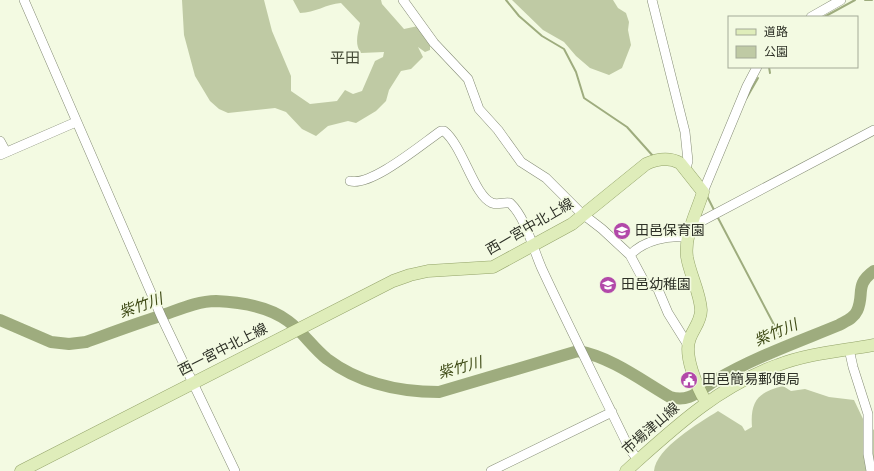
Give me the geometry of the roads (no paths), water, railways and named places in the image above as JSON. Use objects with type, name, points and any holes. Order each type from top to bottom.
[{"type":"main road","name":"西一宮中北上線","points":[[21,471],[369,292],[410,275],[441,270],[481,269],[493,267],[572,224],[646,164],[653,161],[667,159],[675,161],[686,168],[703,192]]},
{"type":"main road","points":[[701,393],[688,355],[688,345],[699,322],[701,312],[700,299],[687,258],[688,238],[703,192]]},
{"type":"main road","name":"市場津山線","points":[[626,471],[701,393],[753,376],[779,365],[817,354],[874,345]]},
{"type":"street","points":[[24,0],[161,314],[192,383],[235,471]]},
{"type":"street","points":[[403,0],[434,43],[468,78],[479,109],[498,130],[521,162],[526,167],[546,178],[583,215],[630,255],[645,283],[657,287],[668,313],[688,345]]},
{"type":"street","points":[[652,0],[683,124],[688,161],[686,168]]},
{"type":"street","points":[[813,16],[841,0]]},
{"type":"street","points":[[703,192],[747,86],[756,68]]},
{"type":"street","points":[[0,141],[3,153],[76,122]]},
{"type":"street","points":[[693,222],[700,222],[874,130]]},
{"type":"street","points":[[350,181],[362,182],[381,173],[444,131],[455,142],[484,197],[495,204],[507,202],[515,207],[580,348],[632,452],[638,460]]},
{"type":"street","points":[[630,255],[646,243],[677,236],[688,238]]},
{"type":"street","points":[[849,349],[853,367],[868,414],[868,454],[871,471]]},
{"type":"street","points":[[491,471],[612,412]]},
{"type":"waterway","points":[[506,0],[519,16],[542,36],[564,49],[576,72],[584,98],[627,127],[653,156]]},
{"type":"waterway","points":[[826,16],[855,0]]},
{"type":"waterway","points":[[865,0],[872,0]]},
{"type":"waterway","points":[[769,68],[770,73]]},
{"type":"waterway","points":[[746,99],[758,78]]},
{"type":"waterway","points":[[707,196],[715,212]]},
{"type":"waterway","points":[[717,216],[781,338]]},
{"type":"waterway","name":"紫竹川","points":[[0,320],[51,342],[69,344],[86,342],[195,304],[209,301],[235,302],[263,308],[280,316],[293,325],[322,355],[339,367],[366,380],[395,388],[424,392],[439,392],[578,351],[602,358],[670,397],[684,398],[689,397],[746,364],[850,319],[857,311],[862,285],[868,276],[874,271]]},
{"type":"place","name":"田邑保育園","points":[[622,231]]},
{"type":"place","name":"田邑幼稚園","points":[[608,285]]},
{"type":"place","name":"田邑簡易郵便局","points":[[689,380]]},
{"type":"district","name":"平田","points":[[345,58]]}]
